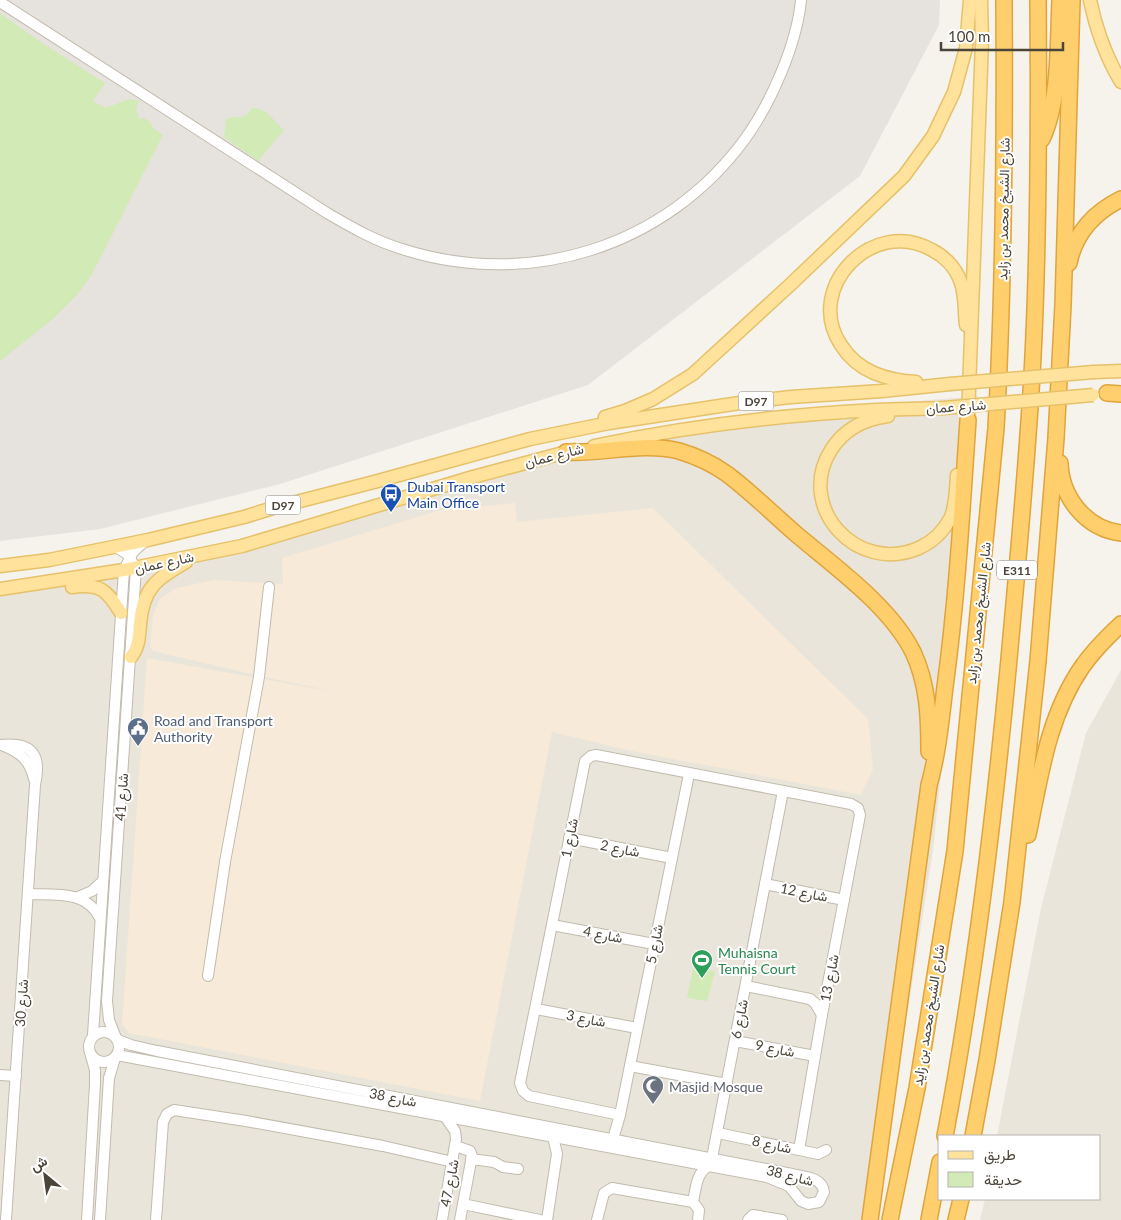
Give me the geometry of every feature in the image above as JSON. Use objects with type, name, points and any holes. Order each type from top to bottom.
[{"type":"highway","name":"شارع الشيخ محمد بن زايد","points":[[890,1220],[917,1088],[955,851],[995,437],[1000,361],[1005,129],[1004,0]]},
{"type":"highway","name":"E311","points":[[945,1135],[976,946],[999,768],[1024,494],[1031,391],[1039,144],[1038,0]]},
{"type":"highway","points":[[1039,144],[1049,120],[1055,95],[1060,0]]},
{"type":"highway","points":[[973,1135],[1012,902],[1038,661],[1056,438],[1063,304],[1072,0]]},
{"type":"highway","points":[[1063,304],[1071,252],[1077,238],[1096,214],[1121,200]]},
{"type":"highway","points":[[870,1220],[929,785],[939,743],[951,640],[968,420]]},
{"type":"highway","points":[[1056,438],[1060,472],[1072,502],[1082,515],[1098,526],[1121,533]]},
{"type":"highway","points":[[566,452],[644,447],[671,450],[697,457],[728,475],[871,598],[898,628],[912,652],[922,676],[928,703],[929,785]]},
{"type":"highway","points":[[1012,902],[1020,876],[1049,738],[1057,713],[1068,689],[1082,666],[1099,645],[1121,624]]},
{"type":"highway","points":[[929,1220],[938,1173]]},
{"type":"highway","points":[[956,1220],[961,1200]]},
{"type":"main road","points":[[564,432],[581,423],[639,405],[667,391],[693,374],[904,176],[933,136],[954,92],[966,48],[970,0]]},
{"type":"main road","points":[[918,409],[872,419],[856,426],[836,443],[828,455],[823,469],[822,498],[830,519],[843,536],[855,545],[868,551],[897,554],[912,551],[925,545],[937,536],[954,508],[960,450],[968,420],[972,347],[982,41],[981,0]]},
{"type":"main road","points":[[1090,0],[1096,27],[1105,51],[1121,82]]},
{"type":"main road","points":[[947,384],[902,381],[884,377],[857,364],[846,354],[836,335],[831,313],[832,299],[842,272],[863,252],[876,245],[892,241],[909,241],[925,246],[939,254],[951,265],[960,279],[964,295],[966,325],[972,347]]},
{"type":"main road","name":"شارع عمان","points":[[0,566],[49,560],[144,541],[244,517],[281,505],[374,482],[493,449],[564,432],[655,415],[791,397],[1121,371]]},
{"type":"main road","name":"شارع عمان","points":[[0,589],[130,565],[197,556],[280,535],[427,490],[566,452],[666,432],[750,420],[877,410],[944,408],[1110,393]]},
{"type":"main road","points":[[131,657],[138,645],[142,608],[150,590],[164,575],[197,556]]},
{"type":"main road","points":[[24,586],[39,592],[79,586],[95,586],[107,592],[121,613]]},
{"type":"street","points":[[0,2],[327,213],[363,234],[401,249],[434,257],[483,264],[534,262],[564,258],[602,247],[639,231],[673,211],[704,186],[732,158],[755,126],[774,91],[788,54],[801,0]]},
{"type":"street","points":[[116,547],[130,565],[144,541]]},
{"type":"street","name":"شارع 41","points":[[93,1035],[121,613],[130,565]]},
{"type":"street","name":"شارع 41","points":[[117,1039],[109,1020],[107,1001],[131,657],[130,565]]},
{"type":"street","points":[[208,976],[225,862],[259,677],[269,587]]},
{"type":"street","name":"شارع 30","points":[[0,745],[17,751],[28,761],[35,785],[16,1076],[4,1194],[6,1220]]},
{"type":"street","name":"شارع 1","points":[[620,1115],[529,1096],[523,1091],[520,1083],[585,761],[591,756],[600,756],[851,804],[858,808]]},
{"type":"street","name":"شارع 5","points":[[616,1140],[621,1123],[620,1115],[689,774]]},
{"type":"street","name":"شارع 6","points":[[710,1162],[718,1133],[783,791]]},
{"type":"street","name":"شارع 13","points":[[800,1150],[822,1015],[860,815],[858,808]]},
{"type":"street","name":"شارع 2","points":[[569,838],[672,858]]},
{"type":"street","points":[[78,897],[92,891],[103,881]]},
{"type":"street","name":"شارع 12","points":[[765,884],[844,900]]},
{"type":"street","points":[[28,894],[78,897],[92,905],[100,919]]},
{"type":"street","name":"شارع 4","points":[[552,925],[654,944]]},
{"type":"street","points":[[746,986],[803,997],[816,996],[827,989]]},
{"type":"street","points":[[803,997],[815,1003],[822,1015]]},
{"type":"street","name":"شارع 3","points":[[536,1009],[637,1028]]},
{"type":"street","points":[[87,1220],[95,1084],[95,1070],[88,1047],[93,1035],[105,1031],[117,1039],[119,1047],[109,1078],[100,1220]]},
{"type":"street","name":"شارع 38","points":[[116,1056],[692,1164],[710,1162],[810,1178],[817,1180],[822,1185],[824,1192],[822,1199],[812,1205],[804,1203],[788,1186],[774,1179],[710,1162],[616,1140],[157,1051],[131,1045],[117,1039]]},
{"type":"street","name":"شارع 9","points":[[735,1041],[815,1056]]},
{"type":"street","points":[[91,1056],[102,1062],[111,1061],[116,1056]]},
{"type":"street","points":[[630,1066],[726,1084]]},
{"type":"street","points":[[0,1075],[16,1076]]},
{"type":"street","points":[[156,1220],[163,1122],[167,1114],[174,1110],[383,1146],[453,1162]]},
{"type":"street","name":"شارع 47","points":[[442,1220],[456,1146],[455,1131],[446,1118]]},
{"type":"street","name":"شارع 47","points":[[456,1146],[463,1133],[475,1123]]},
{"type":"street","name":"شارع 8","points":[[718,1133],[818,1154],[826,1150]]},
{"type":"street","points":[[553,1137],[557,1154]]},
{"type":"street","points":[[547,1220],[557,1154],[561,1146],[568,1140]]},
{"type":"street","points":[[456,1146],[470,1151],[472,1159],[460,1220]]},
{"type":"street","points":[[472,1159],[496,1162],[503,1167],[518,1169]]},
{"type":"street","points":[[693,1202],[698,1178],[710,1162]]},
{"type":"street","points":[[692,1164],[698,1178]]},
{"type":"street","points":[[799,1197],[799,1188],[802,1183],[810,1178]]},
{"type":"street","points":[[597,1220],[604,1193],[612,1188],[693,1202],[699,1210],[698,1220]]},
{"type":"street","points":[[463,1204],[540,1220]]},
{"type":"street","points":[[748,1220],[753,1215],[782,1220]]},
{"type":"shaded area","points":[[0,0],[940,0],[939,25],[860,176],[588,385],[280,484],[100,529],[0,541]]},
{"type":"shaded area","points":[[978,396],[962,573],[933,850],[889,1132],[866,1220],[0,1220],[0,583],[162,563],[566,452],[808,410]]},
{"type":"shaded area","points":[[515,503],[517,522],[653,508],[868,719],[873,769],[861,795],[627,750],[552,732],[480,1101],[129,1033],[122,1024],[147,658],[341,693],[153,651],[150,647],[153,615],[160,599],[176,588],[214,580],[283,584],[282,558],[441,510]]},
{"type":"shaded area","points":[[1121,670],[1121,1220],[980,1220],[985,1200],[1101,1200],[1101,1135],[997,1135],[1041,908],[1086,733]]},
{"type":"green space","points":[[0,13],[42,43],[105,83],[93,101],[106,108],[129,99],[139,101],[136,109],[139,119],[144,118],[150,122],[153,128],[163,135],[91,276],[77,295],[54,318],[0,361]]},
{"type":"green space","points":[[252,108],[266,112],[284,130],[258,161],[224,137],[226,119],[243,117]]},
{"type":"green space","name":"Muhaisna Tennis Court","points":[[693,968],[715,971],[707,1001],[687,998]]},
{"type":"place","name":"Dubai Transport Main Office","points":[[391,513]]},
{"type":"place","name":"Road and Transport Authority","points":[[138,747]]},
{"type":"place","name":"Muhaisna Tennis Court","points":[[702,979]]},
{"type":"place","name":"Masjid Mosque","points":[[653,1105]]}]
